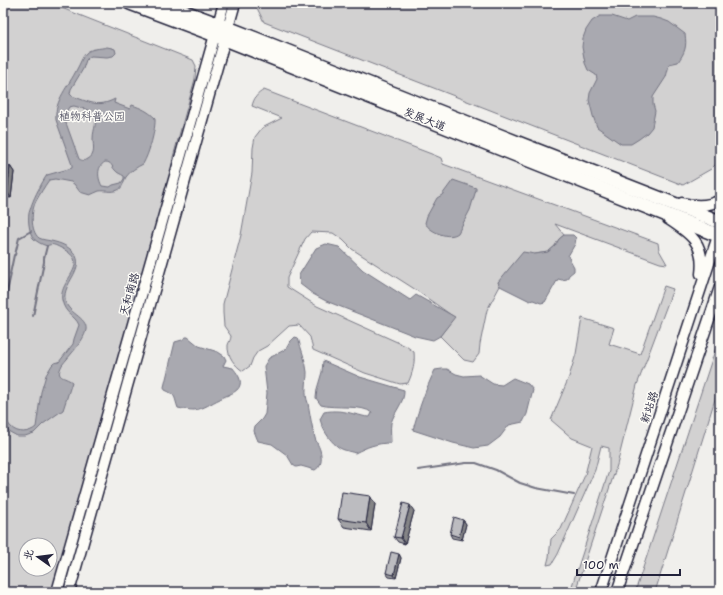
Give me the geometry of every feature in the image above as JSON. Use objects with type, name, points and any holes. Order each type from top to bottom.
[{"type":"main road","name":"发展大道","points":[[130,3],[221,32],[720,231]]},
{"type":"main road","name":"发展大道","points":[[161,3],[221,32]]},
{"type":"street","name":"天和南路","points":[[69,592],[221,32],[224,3]]},
{"type":"street","name":"天和南路","points":[[57,592],[221,32],[236,3]]},
{"type":"street","points":[[645,200],[701,206],[713,204],[720,200]]},
{"type":"street","points":[[645,200],[690,234],[698,244],[703,262],[694,310]]},
{"type":"street","name":"新站路","points":[[601,592],[720,231]]},
{"type":"street","points":[[617,592],[720,288]]},
{"type":"street","points":[[710,318],[720,294]]},
{"type":"green space","name":"植物科普公园","points":[[3,3],[49,3],[193,60],[196,66],[195,79],[173,157],[171,174],[58,574],[58,537],[18,537],[18,577],[57,577],[53,592],[3,592]]},
{"type":"green space","points":[[257,3],[720,3],[720,160],[711,169],[683,185],[264,22],[256,6]]},
{"type":"green space","points":[[264,90],[434,155],[441,158],[443,164],[658,243],[659,250],[667,264],[660,263],[555,224],[564,235],[559,239],[555,246],[548,252],[535,254],[498,282],[500,286],[487,310],[479,354],[473,362],[464,360],[440,336],[454,317],[413,288],[352,249],[333,233],[311,232],[305,239],[287,278],[287,287],[317,306],[406,346],[414,352],[413,368],[408,383],[400,384],[365,373],[313,350],[310,337],[299,325],[289,326],[267,346],[258,351],[250,366],[243,371],[230,357],[228,345],[231,336],[224,326],[223,304],[241,235],[252,173],[255,137],[262,128],[282,118],[252,106],[256,96]]},
{"type":"green space","points":[[664,286],[673,289],[637,385],[617,465],[575,592],[570,592],[609,471],[609,448],[601,446],[595,470],[558,554],[552,564],[547,565],[551,539],[561,529],[585,475],[592,446],[572,438],[551,420],[569,377],[576,354],[582,318],[614,328],[609,344],[640,354]]},
{"type":"green space","points":[[720,335],[720,383],[655,592],[635,592]]},
{"type":"shaded area","points":[[600,16],[612,16],[627,21],[635,17],[653,17],[669,22],[685,34],[686,46],[682,55],[678,62],[669,64],[666,77],[653,97],[655,111],[652,127],[647,133],[631,144],[621,144],[597,127],[589,100],[590,93],[597,79],[596,75],[588,70],[585,63],[582,47],[583,38],[592,21]]},
{"type":"shaded area","points":[[107,47],[115,49],[116,53],[113,56],[91,56],[88,58],[71,89],[70,94],[72,96],[98,104],[115,99],[114,103],[130,109],[132,105],[150,113],[155,118],[152,141],[143,164],[134,169],[128,175],[120,189],[116,191],[99,191],[90,195],[80,192],[71,182],[55,179],[49,180],[34,205],[32,220],[36,235],[40,239],[62,244],[71,250],[76,256],[77,267],[65,293],[65,299],[69,308],[84,322],[86,330],[79,344],[62,365],[59,373],[61,376],[72,382],[63,410],[43,424],[34,433],[25,436],[17,436],[3,427],[3,416],[11,427],[20,432],[36,427],[41,392],[46,375],[52,365],[59,362],[73,344],[79,325],[65,309],[62,300],[62,292],[75,266],[75,260],[70,254],[61,248],[54,245],[47,246],[33,238],[30,228],[29,213],[36,194],[47,175],[72,168],[56,120],[57,106],[63,93],[88,51]],"holes":[[[74,106],[92,111],[95,119],[93,153],[91,157],[84,160],[79,159],[66,123],[67,111],[69,107]],[[105,162],[110,163],[118,173],[124,176],[121,183],[110,187],[102,186],[99,170]]]},
{"type":"shaded area","points":[[453,180],[476,188],[476,190],[470,210],[458,233],[450,236],[435,232],[425,223],[427,216],[437,198],[442,195]]},
{"type":"shaded area","points":[[564,235],[573,235],[576,238],[575,244],[568,256],[574,267],[574,271],[567,279],[558,279],[545,302],[541,303],[533,300],[530,301],[500,286],[498,282],[523,252],[535,254],[548,252]]},
{"type":"shaded area","points":[[326,244],[339,247],[363,270],[410,300],[416,295],[455,317],[440,336],[433,340],[415,336],[326,301],[313,294],[300,284],[299,275],[316,248]]},
{"type":"shaded area","points":[[186,337],[199,346],[218,352],[224,356],[226,360],[223,366],[233,368],[239,378],[240,385],[237,390],[232,394],[201,408],[194,410],[178,408],[173,395],[165,390],[164,387],[175,342]]},
{"type":"shaded area","points":[[295,337],[298,338],[306,364],[306,395],[314,434],[321,453],[320,464],[315,470],[301,466],[296,467],[287,455],[272,444],[258,441],[254,431],[255,426],[265,414],[267,393],[264,366],[269,358],[286,349]]},
{"type":"shaded area","points":[[323,361],[360,377],[404,390],[403,399],[391,423],[391,443],[372,446],[355,453],[337,446],[331,441],[324,430],[320,419],[324,412],[343,412],[370,417],[372,413],[368,410],[362,409],[321,405],[316,398]]},
{"type":"shaded area","points":[[447,369],[464,376],[479,375],[493,384],[502,385],[513,378],[528,384],[533,390],[527,414],[523,422],[509,425],[500,437],[488,446],[474,448],[413,430],[422,400],[435,370]]},
{"type":"building","points":[[3,165],[10,166],[7,192],[3,191]]},
{"type":"building","points":[[342,492],[370,496],[366,523],[338,519]]},
{"type":"building","points":[[403,503],[410,505],[401,538],[394,537]]},
{"type":"building","points":[[454,517],[463,520],[459,537],[450,534]]},
{"type":"building","points":[[391,552],[399,554],[394,575],[386,573]]},
{"type":"waterway","points":[[3,310],[19,238],[31,231]]},
{"type":"waterway","points":[[33,316],[47,246]]},
{"type":"waterway","points":[[418,470],[476,463],[496,470],[520,483],[536,488],[574,495]]}]
